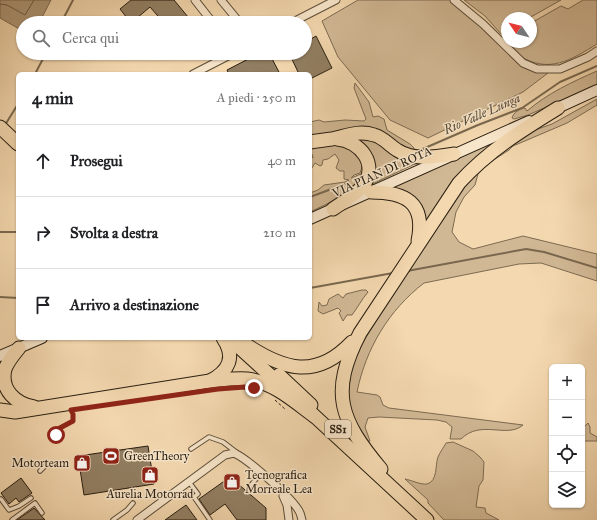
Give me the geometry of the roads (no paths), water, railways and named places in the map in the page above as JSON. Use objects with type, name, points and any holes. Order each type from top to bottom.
[{"type":"highway","points":[[381,469],[354,433],[343,404],[342,388],[344,372],[349,355],[360,333],[459,183],[474,167],[519,132],[558,108]]},
{"type":"highway","points":[[0,119],[16,139]]},
{"type":"highway","points":[[0,127],[16,139]]},
{"type":"highway","points":[[312,142],[333,139],[351,134],[368,133],[379,136],[398,151],[408,156],[454,154]]},
{"type":"highway","points":[[333,139],[346,140],[357,146],[366,158],[368,168],[366,180],[363,186],[333,209]]},
{"type":"highway","points":[[370,192],[397,194],[407,199],[414,206],[420,222],[418,245]]},
{"type":"highway","points":[[242,341],[270,359],[296,367],[309,367],[324,363],[336,357],[360,333]]},
{"type":"highway","points":[[210,381],[221,374],[229,363],[229,351],[224,340]]},
{"type":"highway","name":"SS1","points":[[231,340],[427,520]]},
{"type":"highway","name":"SS1","points":[[242,341],[436,520]]},
{"type":"highway","points":[[24,346],[7,364],[2,377],[14,400],[25,405],[36,407]]},
{"type":"highway","points":[[0,410],[14,412],[36,407],[210,381],[239,379],[264,383],[283,393],[314,416]]},
{"type":"main road","name":"VIA PIAN DI ROTA","points":[[312,218],[597,90]]},
{"type":"main road","points":[[0,356],[38,340]]},
{"type":"street","points":[[195,0],[208,16]]},
{"type":"street","points":[[221,0],[234,16]]},
{"type":"street","points":[[303,16],[327,2],[336,0]]},
{"type":"street","points":[[454,0],[483,24],[523,63],[537,69],[560,69],[597,51]]},
{"type":"street","points":[[197,72],[220,60]]},
{"type":"street","points":[[137,520],[225,455],[234,453],[242,456],[279,489],[296,506],[302,520]]},
{"type":"street","points":[[279,489],[287,505],[289,520]]},
{"type":"lane","points":[[191,449],[210,436],[223,442],[242,456]]},
{"type":"lane","points":[[40,471],[44,467]]},
{"type":"lane","points":[[251,485],[261,473]]},
{"type":"lane","points":[[189,482],[198,494],[194,497],[210,520]]},
{"type":"lane","points":[[1,499],[9,510],[19,506],[31,498]]},
{"type":"lane","points":[[0,506],[4,503]]},
{"type":"lane","points":[[12,520],[35,503],[42,513]]},
{"type":"lane","points":[[113,520],[127,510],[132,503]]},
{"type":"water","points":[[0,0],[51,0],[43,16],[16,16],[16,27],[0,18]]},
{"type":"waterway","points":[[65,16],[73,0]]},
{"type":"waterway","points":[[36,72],[42,60]]},
{"type":"waterway","name":"Rio Valle Lunga","points":[[418,151],[522,108],[560,82],[597,66]]},
{"type":"waterway","points":[[5,125],[16,107]]},
{"type":"waterway","name":"Rio Valle Lunga","points":[[312,196],[345,184]]},
{"type":"waterway","name":"Rio Valle Lunga","points":[[0,232],[16,232]]},
{"type":"waterway","points":[[407,271],[526,249],[544,252],[597,268]]},
{"type":"waterway","points":[[312,288],[393,273]]},
{"type":"waterway","points":[[0,297],[16,298]]},
{"type":"place","name":"GreenTheory","points":[[111,456]]},
{"type":"place","name":"Motorteam","points":[[82,463]]},
{"type":"place","name":"Aurelia Motorrad","points":[[150,475]]},
{"type":"place","name":"Tecnografica Morreale Lea","points":[[232,482]]}]
